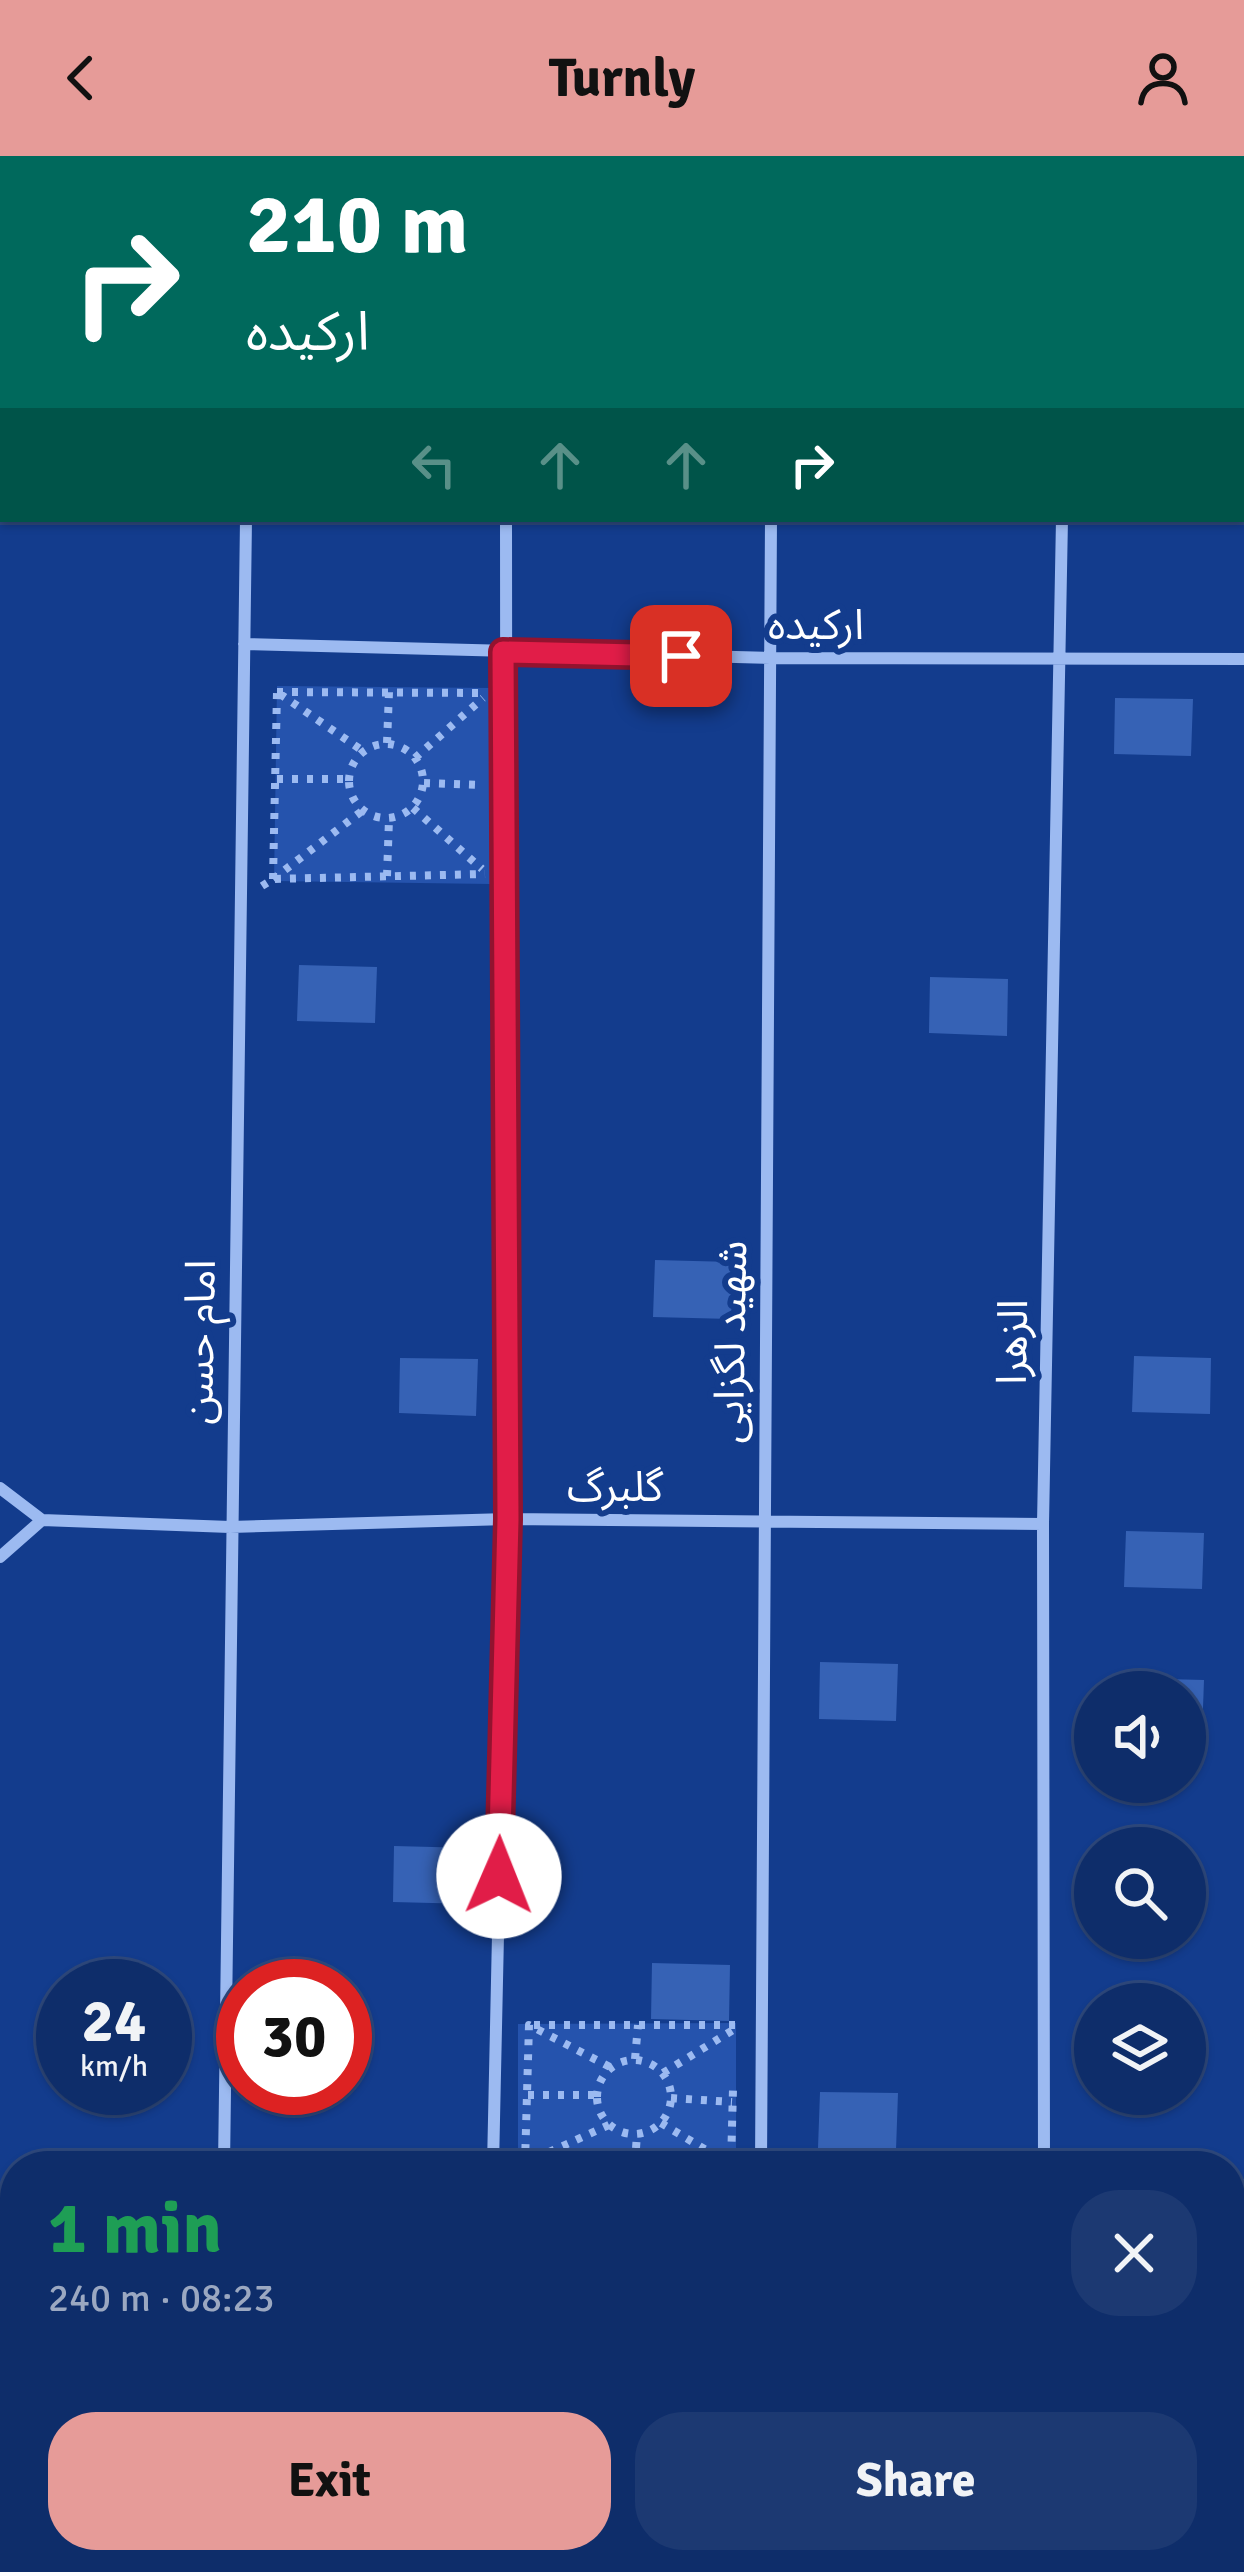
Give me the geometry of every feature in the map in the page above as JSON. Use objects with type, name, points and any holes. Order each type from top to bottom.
[{"type":"street","name":"امام حسن","points":[[224,2151],[246,522]]},
{"type":"street","points":[[493,2151],[508,1519],[506,522]]},
{"type":"street","name":"شهید لگزایی","points":[[761,2151],[771,522]]},
{"type":"street","name":"الزهرا","points":[[1044,2151],[1043,1524],[1062,522]]},
{"type":"street","name":"ارکیده","points":[[244,644],[770,658],[1244,659]]},
{"type":"street","points":[[0,1488],[42,1520],[0,1557]]},
{"type":"street","name":"گلبرگ","points":[[42,1520],[230,1527],[508,1519],[1043,1524]]},
{"type":"path","points":[[273,879],[277,692]]},
{"type":"path","points":[[277,692],[488,693],[415,758]]},
{"type":"path","points":[[277,692],[363,752]]},
{"type":"path","points":[[387,743],[389,692]]},
{"type":"path","points":[[387,743],[415,758],[424,783],[413,808],[389,819],[362,811],[348,779],[363,752],[387,743]]},
{"type":"path","points":[[277,779],[348,779]]},
{"type":"path","points":[[424,783],[485,785]]},
{"type":"path","points":[[413,808],[504,892]]},
{"type":"path","points":[[240,900],[362,811]]},
{"type":"path","points":[[387,876],[389,819]]},
{"type":"path","points":[[273,879],[487,874]]},
{"type":"path","points":[[496,2010],[610,2067]]},
{"type":"path","points":[[663,2073],[761,2010]]},
{"type":"path","points":[[529,2025],[736,2028]]},
{"type":"path","points":[[523,2151],[529,2025]]},
{"type":"path","points":[[634,2059],[638,2025]]},
{"type":"path","points":[[553,2151],[609,2126],[637,2134],[661,2122],[671,2098],[663,2073],[634,2059],[610,2067],[596,2095],[609,2126]]},
{"type":"path","points":[[528,2095],[596,2095]]},
{"type":"path","points":[[671,2098],[732,2102]]},
{"type":"path","points":[[661,2122],[710,2151]]},
{"type":"path","points":[[636,2151],[637,2134]]},
{"type":"shaded area","points":[[277,686],[494,688],[491,884],[274,881]]},
{"type":"shaded area","points":[[736,2023],[736,2151],[518,2151],[518,2024]]},
{"type":"building","points":[[1115,698],[1193,699],[1191,756],[1114,754]]},
{"type":"building","points":[[299,965],[377,967],[375,1023],[297,1021]]},
{"type":"building","points":[[930,977],[1008,979],[1007,1036],[929,1033]]},
{"type":"building","points":[[655,1260],[733,1262],[731,1319],[653,1317]]},
{"type":"building","points":[[1134,1356],[1211,1358],[1210,1414],[1132,1412]]},
{"type":"building","points":[[400,1358],[478,1359],[476,1416],[399,1413]]},
{"type":"building","points":[[1126,1531],[1204,1533],[1202,1589],[1124,1587]]},
{"type":"building","points":[[820,1662],[898,1664],[896,1721],[819,1719]]},
{"type":"building","points":[[394,1846],[472,1848],[471,1904],[393,1902]]},
{"type":"building","points":[[652,1963],[730,1965],[729,2021],[651,2019]]},
{"type":"building","points":[[820,2092],[898,2093],[896,2150],[818,2148]]},
{"type":"route","points":[[499,1876],[508,1519],[503,652],[681,656]]}]
